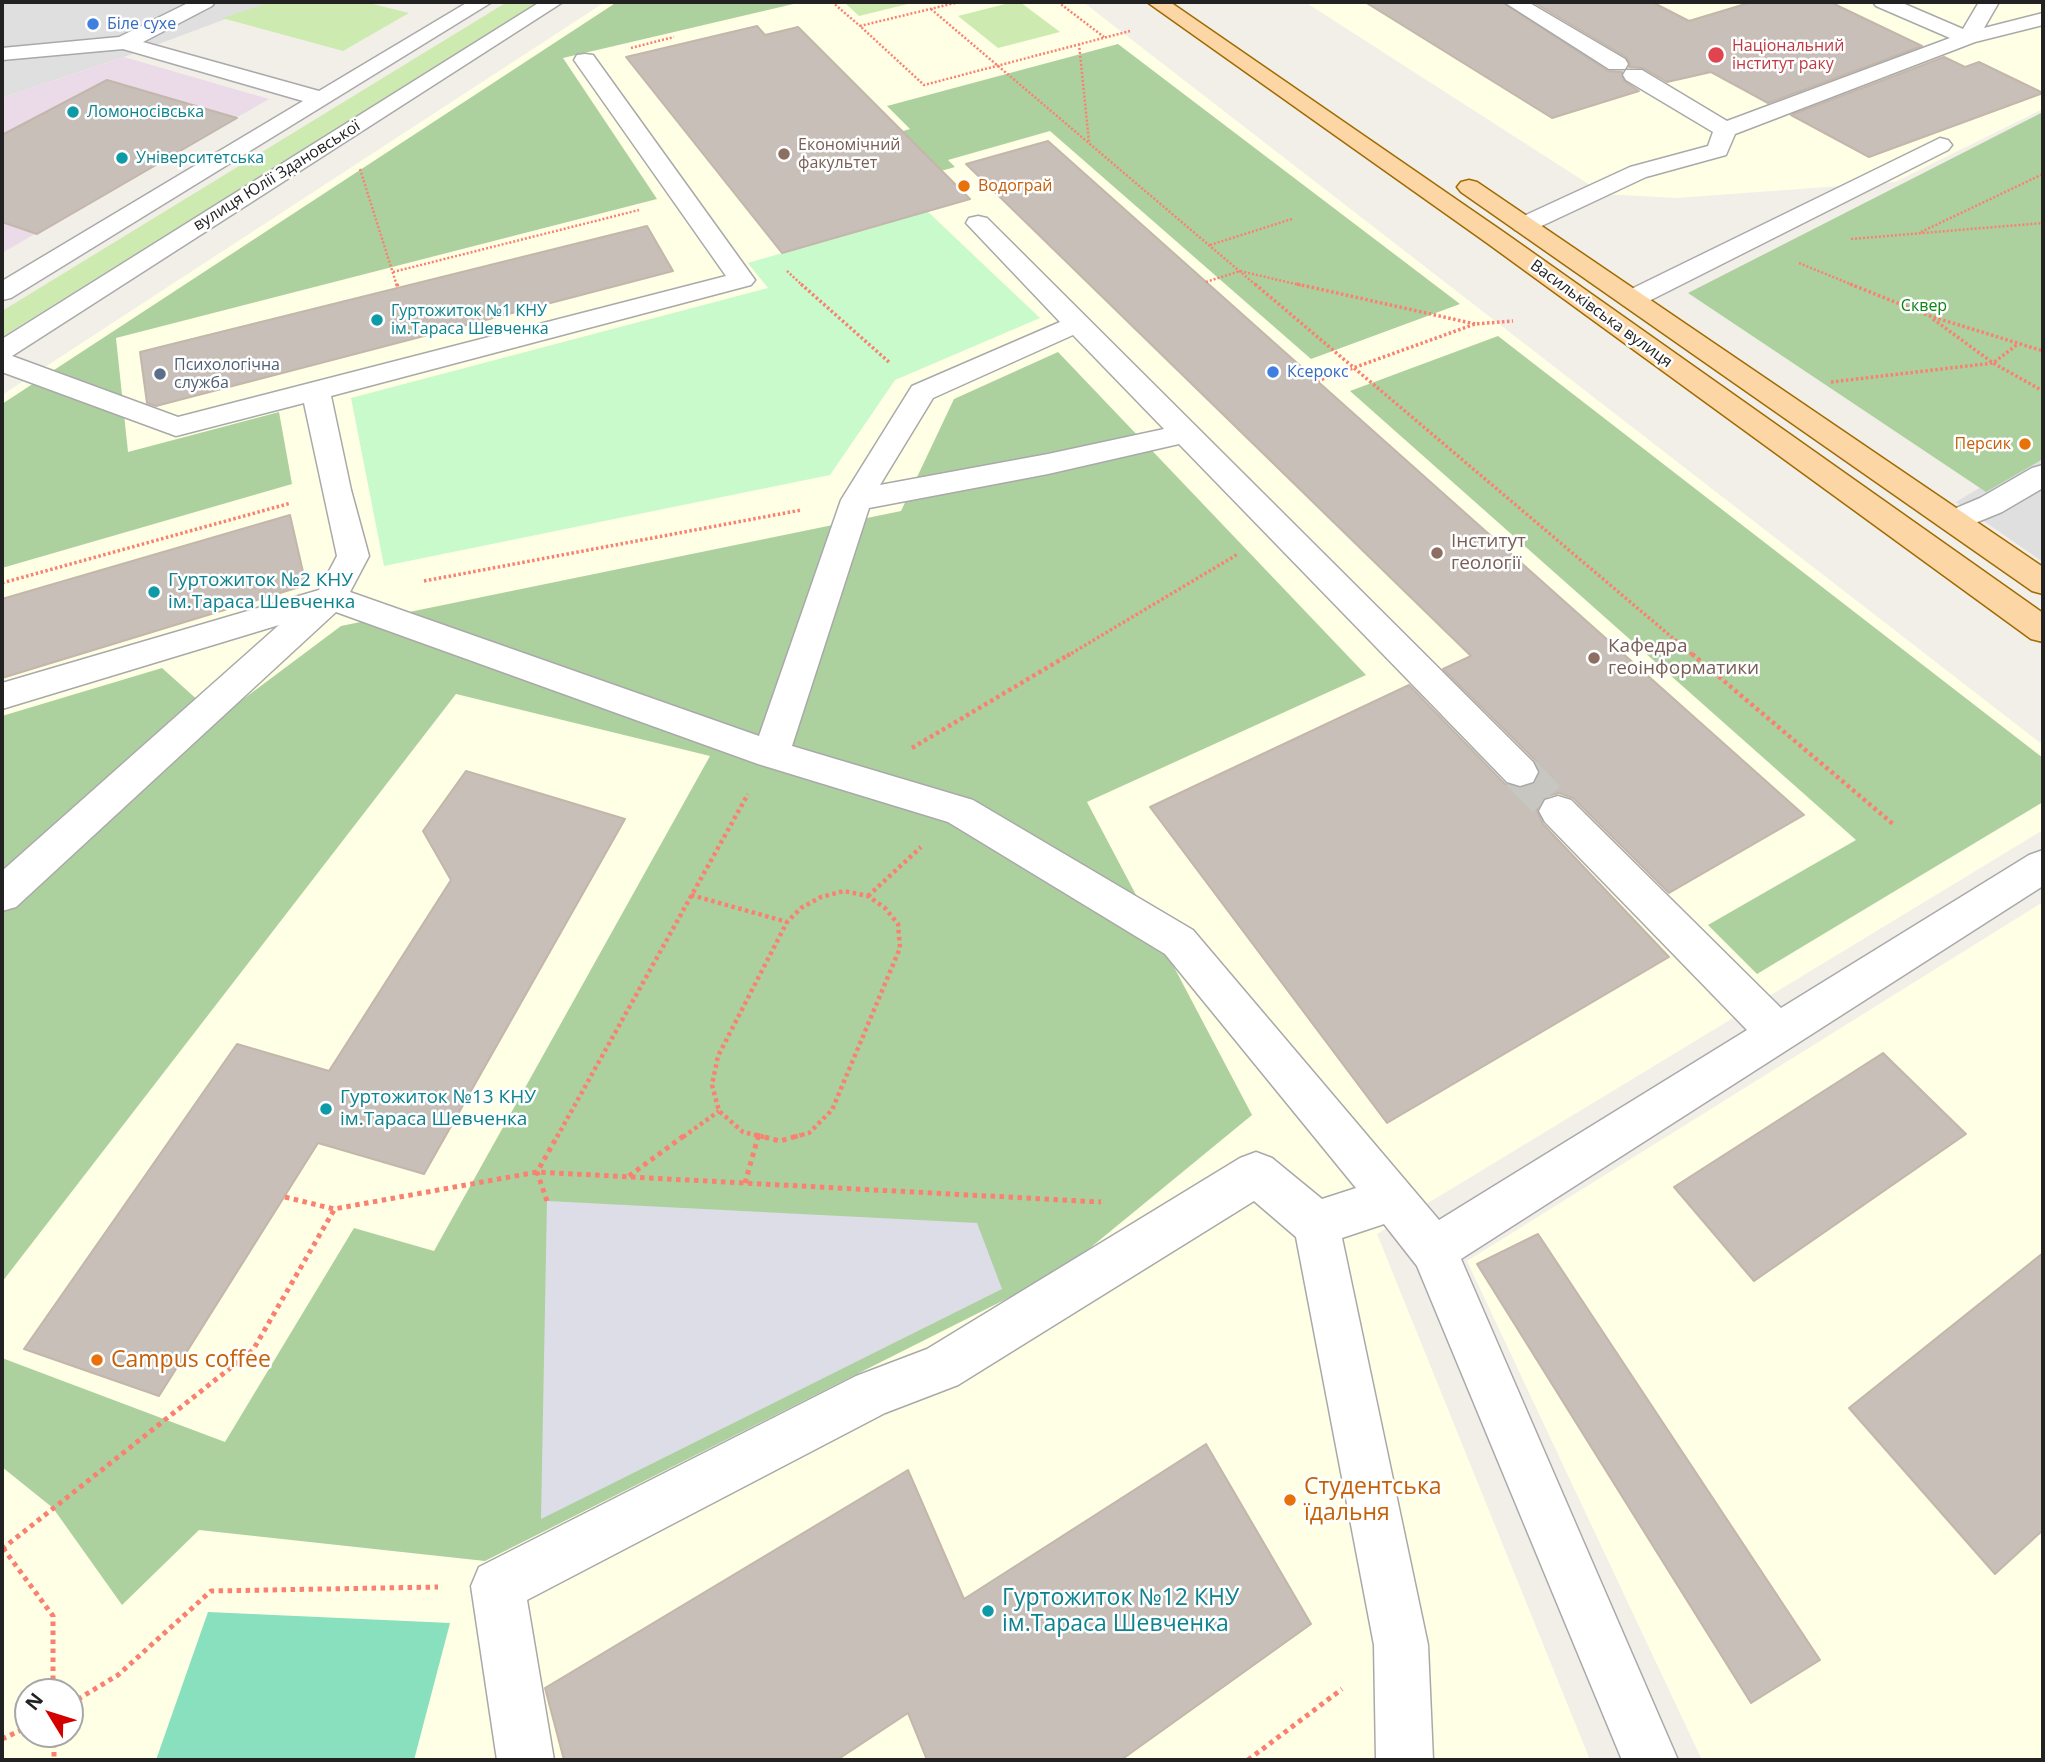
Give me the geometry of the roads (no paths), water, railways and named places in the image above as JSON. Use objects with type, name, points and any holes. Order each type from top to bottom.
[{"type":"main road","name":"Васильківська вулиця","points":[[1157,2],[1496,238],[2043,630]]},
{"type":"main road","name":"Васильківська вулиця","points":[[1446,171],[2043,583]]},
{"type":"street","points":[[124,43],[205,2]]},
{"type":"street","points":[[5,286],[482,2]]},
{"type":"street","name":"вулиця Юлії Здановської","points":[[2,351],[553,2]]},
{"type":"street","points":[[1514,2],[1725,130]]},
{"type":"street","points":[[1883,2],[1968,38]]},
{"type":"street","points":[[1968,38],[1989,2]]},
{"type":"street","points":[[1524,225],[1637,172],[1718,150],[1725,130],[1968,38],[2043,19]]},
{"type":"street","points":[[2,54],[124,43],[321,99]]},
{"type":"street","points":[[2,362],[176,427],[742,280],[585,60]]},
{"type":"street","points":[[1632,299],[1940,145]]},
{"type":"street","points":[[978,223],[1520,772]]},
{"type":"street","points":[[771,754],[856,500],[922,392],[1077,324]]},
{"type":"street","points":[[2,895],[331,598],[353,556],[336,490],[316,391]]},
{"type":"street","points":[[856,500],[1048,464],[1188,433]]},
{"type":"street","points":[[1953,521],[1991,505],[2043,475]]},
{"type":"street","points":[[2,696],[331,598],[771,754],[960,811],[1179,942],[1433,1250],[1650,1760]]},
{"type":"street","points":[[1558,811],[1778,1033]]},
{"type":"street","points":[[1433,1250],[2043,866]]},
{"type":"street","points":[[525,1760],[498,1586],[873,1393],[941,1368],[1256,1174],[1317,1224],[1401,1645],[1404,1760]]},
{"type":"street","points":[[1317,1224],[1393,1199]]},
{"type":"tunnel","points":[[1520,772],[1558,811]]},
{"type":"place","name":"Біле сухе","points":[[93,24]]},
{"type":"place","name":"Національний інститут раку","points":[[1716,55]]},
{"type":"place","name":"Ломоносівська","points":[[73,112]]},
{"type":"place","name":"Економічний факультет","points":[[784,154]]},
{"type":"place","name":"Університетська","points":[[122,158]]},
{"type":"place","name":"Водограй","points":[[964,186]]},
{"type":"place","name":"Гуртожиток №1 КНУ ім.Тараса Шевченка","points":[[377,320]]},
{"type":"place","name":"Ксерокс","points":[[1273,372]]},
{"type":"place","name":"Психологічна служба","points":[[160,374]]},
{"type":"place","name":"Персик","points":[[2025,444]]},
{"type":"place","name":"Інститут геології","points":[[1437,553]]},
{"type":"place","name":"Гуртожиток №2 КНУ ім.Тараса Шевченка","points":[[154,592]]},
{"type":"place","name":"Кафедра геоінформатики","points":[[1594,658]]},
{"type":"place","name":"Гуртожиток №13 КНУ ім.Тараса Шевченка","points":[[326,1109]]},
{"type":"place","name":"Campus coffee","points":[[97,1360]]},
{"type":"place","name":"Студентська їдальня","points":[[1290,1500]]},
{"type":"place","name":"Гуртожиток №12 КНУ ім.Тараса Шевченка","points":[[988,1611]]},
{"type":"park label","name":"Сквер","points":[[1924,306]]}]
